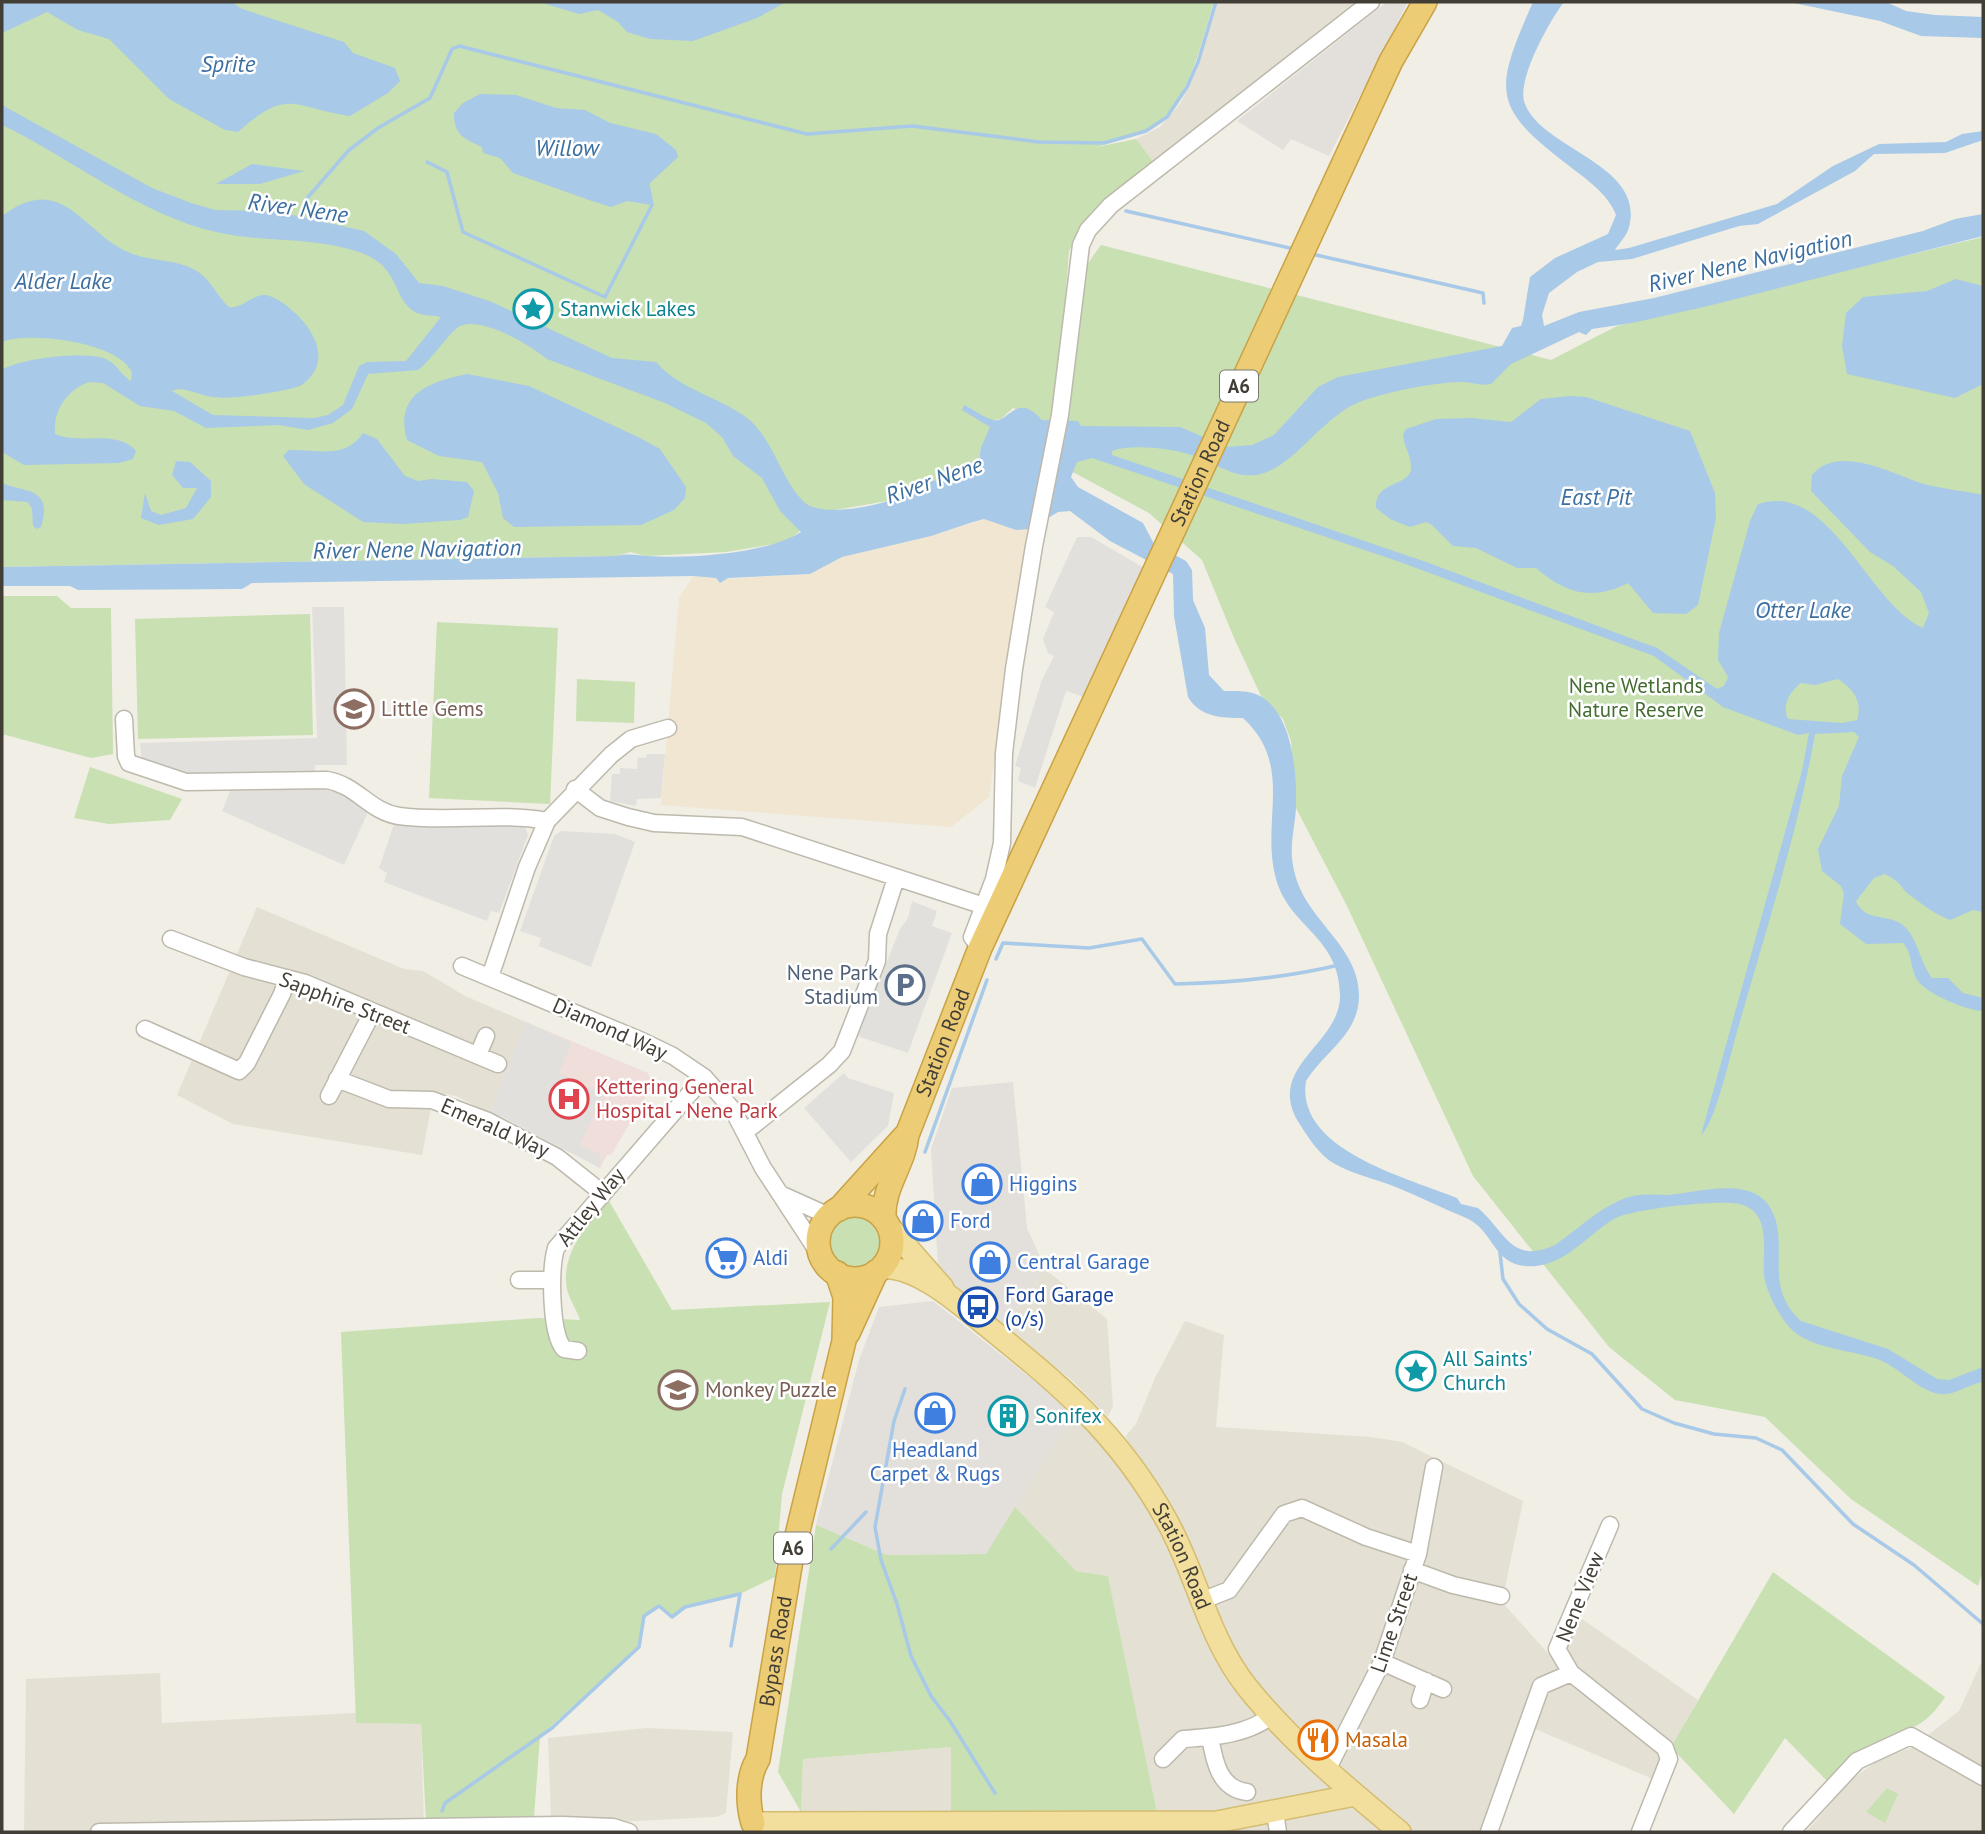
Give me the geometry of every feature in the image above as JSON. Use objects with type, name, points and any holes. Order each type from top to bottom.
[{"type":"highway","name":"Station Road","points":[[886,1222],[885,1195],[905,1149],[907,1135],[980,948],[1391,61],[1425,2]]},
{"type":"highway","name":"Station Road","points":[[834,1212],[907,1135]]},
{"type":"highway","points":[[861,1205],[886,1222],[892,1247],[878,1270],[859,1278],[829,1266],[819,1239],[834,1212],[861,1205]]},
{"type":"highway","name":"Bypass Road","points":[[829,1266],[845,1297],[844,1341]]},
{"type":"highway","name":"Bypass Road","points":[[753,1827],[748,1807],[753,1768],[758,1759],[791,1560],[844,1341],[878,1270]]},
{"type":"main road","name":"Station Road","points":[[886,1222],[946,1293]]},
{"type":"main road","name":"Station Road","points":[[878,1270],[898,1267],[946,1293],[1043,1370],[1101,1426],[1133,1467],[1166,1520],[1188,1563],[1201,1601],[1230,1662],[1272,1715],[1327,1770],[1400,1832]]},
{"type":"main road","points":[[753,1827],[1276,1822],[1355,1795]]},
{"type":"street","name":"Station Road","points":[[980,948],[972,937],[1002,843],[1004,753],[1034,546],[1060,415],[1077,258],[1088,230],[1111,205],[1371,2]]},
{"type":"street","points":[[124,719],[125,756],[129,763],[186,782],[327,780],[344,783],[376,807],[398,816],[502,820],[523,816],[547,821]]},
{"type":"street","points":[[490,978],[527,867],[547,821],[575,789],[631,739],[648,731],[668,728]]},
{"type":"street","points":[[575,789],[600,808],[628,817],[653,823],[742,827],[984,906]]},
{"type":"street","points":[[745,1132],[842,1051],[877,961],[878,934],[896,878]]},
{"type":"street","name":"Sapphire Street","points":[[171,939],[244,967],[287,979],[499,1064]]},
{"type":"street","name":"Diamond Way","points":[[462,966],[642,1041],[673,1056],[704,1077],[733,1110],[763,1168],[829,1266]]},
{"type":"street","points":[[145,1030],[239,1071],[253,1052],[287,979]]},
{"type":"street","points":[[329,1096],[372,1013]]},
{"type":"street","points":[[478,1055],[486,1036]]},
{"type":"street","name":"Attley Way","points":[[578,1351],[571,1352],[559,1344],[552,1280],[555,1248],[601,1192],[704,1077]]},
{"type":"street","name":"Emerald Way","points":[[337,1079],[389,1099],[432,1100],[488,1121],[557,1157],[601,1192]]},
{"type":"street","points":[[780,1194],[834,1212]]},
{"type":"street","points":[[519,1280],[552,1280]]},
{"type":"street","name":"Lime Street","points":[[1327,1770],[1382,1662],[1418,1554],[1434,1466]]},
{"type":"street","points":[[1201,1601],[1229,1590],[1284,1514],[1301,1508],[1366,1537],[1418,1554]]},
{"type":"street","name":"Nene View","points":[[1610,1525],[1557,1648],[1571,1673],[1665,1748],[1669,1759],[1640,1832]]},
{"type":"street","points":[[1412,1570],[1453,1585],[1501,1596]]},
{"type":"street","points":[[1382,1662],[1443,1689]]},
{"type":"street","points":[[1489,1832],[1541,1686],[1571,1673]]},
{"type":"street","points":[[1420,1700],[1426,1681]]},
{"type":"street","points":[[1163,1759],[1183,1739],[1210,1737],[1258,1726],[1272,1715]]},
{"type":"street","points":[[1791,1832],[1857,1761],[1911,1736],[1983,1777]]},
{"type":"street","points":[[1210,1737],[1216,1767],[1224,1779],[1238,1791],[1247,1792]]},
{"type":"street","points":[[99,1832],[562,1825],[612,1827],[629,1832]]},
{"type":"shaded area","points":[[1218,2],[1362,2],[1155,164],[1136,139],[1160,127],[1180,104],[1196,72]]},
{"type":"shaded area","points":[[1387,2],[1408,2],[1329,156],[1291,139],[1283,150],[1237,121]]},
{"type":"shaded area","points":[[985,519],[1030,529],[989,797],[951,827],[661,805],[679,598],[693,576],[725,579],[810,574],[842,557],[931,536]]},
{"type":"shaded area","points":[[1077,537],[1091,537],[1144,568],[1084,697],[1066,691],[1035,788],[1018,781],[1021,768],[1015,766],[1042,680],[1054,656],[1048,653],[1043,639],[1054,612],[1045,607]]},
{"type":"shaded area","points":[[312,607],[344,607],[347,765],[315,765],[315,774],[186,777],[142,762],[140,743],[317,738]]},
{"type":"shaded area","points":[[647,754],[665,754],[661,798],[637,799],[636,806],[610,801],[612,774],[620,774],[620,768],[637,769],[638,757],[646,758]]},
{"type":"shaded area","points":[[319,789],[346,793],[368,812],[344,865],[222,811],[230,791]]},
{"type":"shaded area","points":[[395,821],[525,827],[528,835],[499,913],[491,911],[487,921],[384,882],[387,873],[379,868]]},
{"type":"shaded area","points":[[561,831],[615,834],[635,842],[591,967],[539,946],[541,938],[520,931],[554,836]]},
{"type":"shaded area","name":"Nene Park Stadium","points":[[912,901],[937,911],[932,926],[952,933],[908,1053],[857,1036],[900,929],[908,918]]},
{"type":"shaded area","points":[[257,907],[404,969],[423,971],[465,996],[526,1022],[489,1113],[456,1096],[434,1092],[422,1155],[233,1124],[177,1095]]},
{"type":"shaded area","name":"Kettering General Hospital - Nene Park","points":[[526,1022],[648,1073],[652,1086],[611,1155],[607,1155],[600,1168],[503,1117],[489,1113]]},
{"type":"shaded area","name":"Kettering General Hospital - Nene Park","points":[[526,1022],[572,1043],[559,1073],[603,1094],[580,1145],[601,1154],[600,1168],[503,1117],[489,1113]]},
{"type":"shaded area","points":[[844,1073],[848,1078],[894,1093],[888,1126],[851,1162],[804,1108]]},
{"type":"shaded area","points":[[1013,1082],[1027,1228],[1046,1270],[1004,1325],[961,1291],[938,1266],[931,1149],[952,1088]]},
{"type":"shaded area","points":[[1046,1270],[1107,1319],[1113,1406],[1108,1417],[1074,1382],[1004,1325]]},
{"type":"shaded area","points":[[933,1301],[1075,1413],[986,1554],[887,1555],[816,1525],[859,1360],[879,1307]]},
{"type":"shaded area","points":[[1185,1321],[1224,1335],[1216,1427],[1371,1437],[1402,1442],[1523,1501],[1502,1602],[1554,1660],[1575,1614],[1698,1700],[1653,1779],[1528,1726],[1493,1832],[1411,1832],[1256,1692],[1224,1632],[1197,1557],[1170,1503],[1125,1437],[1136,1424],[1155,1378]]},
{"type":"shaded area","points":[[1075,1413],[1122,1469],[1147,1506],[1169,1548],[1209,1647],[1232,1687],[1382,1832],[976,1832],[1160,1829],[1108,1576],[1076,1571],[1015,1507]]},
{"type":"shaded area","points":[[1983,1659],[1983,1832],[1806,1832],[1852,1779],[1880,1759],[1911,1748],[1959,1711]]},
{"type":"shaded area","points":[[160,1673],[162,1723],[356,1713],[356,1723],[421,1724],[424,1828],[319,1832],[24,1832],[26,1679]]},
{"type":"shaded area","points":[[647,1728],[733,1732],[726,1813],[716,1817],[615,1822],[540,1832],[551,1817],[548,1738]]},
{"type":"shaded area","points":[[951,1747],[951,1832],[784,1832],[801,1812],[803,1759]]},
{"type":"green space","name":"Stanwick Lakes","points":[[2,2],[1214,2],[1192,72],[1174,105],[1148,130],[1097,147],[1136,139],[1155,164],[1096,212],[1069,251],[1056,420],[1042,420],[1013,408],[1001,419],[994,420],[981,447],[977,473],[972,476],[924,483],[887,501],[824,512],[786,542],[726,552],[646,556],[630,552],[616,556],[2,567]]},
{"type":"green space","name":"Nene Wetlands Nature Reserve","points":[[1983,237],[1983,1570],[1978,1586],[1851,1499],[1765,1417],[1675,1400],[1609,1347],[1473,1176],[1347,906],[1296,808],[1291,741],[1283,719],[1261,696],[1202,560],[1149,513],[1058,464],[1067,422],[1086,266],[1101,245],[1551,360],[1617,326]]},
{"type":"green space","points":[[2,596],[57,596],[71,608],[111,608],[113,754],[91,758],[2,734]]},
{"type":"green space","points":[[310,614],[313,735],[138,739],[135,619]]},
{"type":"green space","points":[[437,622],[558,628],[550,804],[429,798]]},
{"type":"green space","points":[[577,679],[635,682],[634,723],[576,721]]},
{"type":"green space","points":[[90,767],[182,799],[170,820],[109,824],[74,818]]},
{"type":"green space","points":[[608,1199],[672,1310],[830,1302],[782,1494],[775,1577],[740,1594],[685,1607],[672,1617],[658,1606],[644,1616],[639,1647],[540,1736],[534,1817],[426,1822],[421,1724],[356,1723],[341,1332],[538,1318],[580,1320],[567,1289],[568,1264],[577,1240]]},
{"type":"green space","points":[[855,1213],[866,1215],[875,1221],[881,1230],[881,1252],[875,1261],[866,1267],[855,1269],[844,1267],[835,1261],[829,1252],[827,1241],[829,1230],[835,1221],[844,1215]]},
{"type":"green space","points":[[1015,1507],[1076,1571],[1108,1576],[1157,1813],[951,1817],[951,1747],[803,1759],[801,1812],[778,1772],[816,1525],[887,1555],[986,1554]]},
{"type":"green space","points":[[1773,1572],[1945,1697],[1927,1719],[1865,1750],[1829,1783],[1785,1738],[1734,1814],[1671,1747]]},
{"type":"green space","points":[[1887,1788],[1898,1794],[1885,1823],[1866,1812]]},
{"type":"water","name":"Sprite","points":[[2,2],[232,2],[242,9],[344,42],[353,53],[395,68],[400,81],[388,93],[350,116],[303,105],[281,105],[269,109],[238,132],[225,130],[169,99],[109,39],[78,30],[47,12],[2,33]]},
{"type":"water","points":[[539,2],[786,2],[757,18],[693,41],[650,39],[627,32],[618,22],[598,10],[579,14]]},
{"type":"water","points":[[1533,2],[1564,2],[1530,64],[1523,91],[1524,101],[1533,118],[1607,172],[1622,187],[1630,205],[1629,227],[1615,250],[1777,204],[1833,166],[1879,144],[1946,142],[1962,134],[1983,131],[1983,140],[1945,153],[1874,154],[1855,171],[1758,224],[1739,226],[1632,259],[1598,262],[1577,272],[1549,293],[1542,315],[1544,326],[1579,312],[1654,298],[1923,231],[1955,219],[1983,214],[1983,236],[1708,306],[1592,329],[1586,335],[1579,332],[1511,364],[1491,384],[1440,383],[1365,400],[1342,411],[1281,464],[1256,475],[1238,474],[1199,458],[1162,449],[1120,449],[1112,451],[1112,455],[1426,562],[1657,648],[1717,689],[1724,686],[1728,677],[1718,660],[1719,633],[1750,521],[1758,504],[1784,501],[1806,510],[1827,526],[1903,615],[1923,628],[1929,613],[1921,592],[1893,566],[1870,552],[1811,491],[1812,475],[1823,466],[1851,461],[1882,468],[1924,484],[1983,495],[1983,912],[1973,910],[1950,920],[1925,906],[1885,874],[1874,878],[1856,901],[1865,912],[1903,925],[1912,937],[1932,978],[1948,978],[1963,993],[1983,998],[1983,1011],[1948,1001],[1923,986],[1915,977],[1903,943],[1866,944],[1840,924],[1844,893],[1841,886],[1822,871],[1818,849],[1839,806],[1842,776],[1859,737],[1854,732],[1815,734],[1791,844],[1723,1084],[1707,1128],[1701,1135],[1802,771],[1809,733],[1798,735],[1723,707],[1654,656],[1400,562],[1092,458],[1077,462],[1071,477],[1078,487],[1143,523],[1154,544],[1186,561],[1192,570],[1193,600],[1205,628],[1209,675],[1224,691],[1247,692],[1260,696],[1280,716],[1286,730],[1294,762],[1296,808],[1292,852],[1297,881],[1313,910],[1344,950],[1357,980],[1359,997],[1353,1022],[1347,1033],[1306,1081],[1307,1105],[1318,1126],[1336,1143],[1359,1158],[1457,1198],[1461,1204],[1478,1208],[1510,1243],[1528,1251],[1555,1245],[1607,1207],[1631,1196],[1668,1195],[1724,1188],[1752,1193],[1764,1200],[1772,1211],[1779,1238],[1779,1280],[1789,1307],[1801,1321],[1888,1349],[1937,1379],[1949,1380],[1983,1367],[1983,1382],[1951,1393],[1932,1392],[1885,1362],[1815,1343],[1794,1332],[1779,1313],[1767,1288],[1762,1226],[1752,1210],[1743,1205],[1698,1204],[1623,1215],[1604,1225],[1558,1259],[1536,1266],[1521,1266],[1502,1256],[1475,1223],[1398,1188],[1346,1169],[1322,1154],[1301,1126],[1291,1106],[1290,1089],[1296,1073],[1336,1015],[1340,998],[1338,977],[1324,946],[1292,910],[1276,879],[1271,836],[1272,775],[1268,755],[1259,736],[1243,718],[1219,717],[1205,712],[1188,697],[1174,616],[1173,574],[1110,541],[1070,511],[1058,512],[1030,529],[1016,530],[984,519],[931,536],[842,557],[810,574],[728,578],[720,583],[716,578],[693,576],[252,583],[242,589],[78,590],[70,586],[2,586],[2,567],[628,554],[684,557],[748,550],[801,532],[780,511],[762,478],[733,456],[722,437],[706,423],[665,403],[547,359],[493,328],[469,324],[456,329],[418,370],[368,374],[352,409],[333,423],[308,430],[279,425],[206,428],[174,411],[140,406],[103,383],[89,382],[74,390],[63,402],[56,417],[55,434],[119,441],[136,451],[133,459],[119,463],[24,465],[2,452],[2,370],[38,359],[84,356],[106,359],[131,381],[132,373],[124,362],[110,354],[73,342],[32,338],[2,342],[2,216],[23,204],[41,199],[56,202],[70,209],[130,253],[181,264],[197,271],[229,307],[267,295],[280,301],[297,315],[317,345],[317,367],[311,377],[300,386],[244,396],[221,398],[181,389],[172,391],[213,415],[314,418],[328,415],[343,405],[359,366],[367,362],[406,361],[441,317],[415,312],[402,299],[382,265],[359,252],[323,244],[216,232],[187,224],[133,199],[2,125],[2,105],[152,188],[215,210],[275,211],[364,231],[396,254],[419,283],[443,286],[492,302],[612,358],[656,362],[676,379],[747,418],[764,436],[789,482],[804,502],[811,507],[833,510],[872,505],[891,500],[925,483],[964,478],[977,473],[981,447],[990,427],[962,410],[964,405],[994,420],[999,420],[1019,408],[1026,408],[1042,420],[1078,421],[1081,426],[1180,427],[1227,447],[1252,445],[1274,435],[1318,387],[1338,377],[1502,346],[1512,328],[1521,326],[1530,277],[1555,258],[1608,234],[1616,215],[1600,191],[1549,150],[1515,115],[1508,99],[1506,81],[1519,34]],"holes":[[[1838,679],[1858,701],[1857,720],[1842,723],[1788,719],[1788,699],[1801,683],[1815,685]]]},
{"type":"water","points":[[1789,2],[1886,2],[1906,11],[1983,17],[1983,38],[1921,36],[1880,21]]},
{"type":"water","name":"Willow","points":[[480,94],[516,95],[556,108],[585,110],[610,123],[656,134],[676,150],[678,157],[648,185],[652,205],[627,201],[611,207],[589,200],[513,173],[500,158],[483,153],[482,147],[461,135],[454,113],[463,103]]},
{"type":"water","points":[[252,164],[304,171],[260,184],[216,184]]},
{"type":"water","points":[[1956,279],[1983,286],[1983,384],[1955,398],[1847,374],[1842,346],[1846,313],[1863,297],[1927,291]]},
{"type":"water","points":[[467,374],[529,386],[660,449],[686,487],[685,498],[674,510],[641,525],[514,527],[503,518],[498,493],[482,462],[439,456],[407,440],[404,424],[410,401],[428,386]]},
{"type":"water","name":"East Pit","points":[[1586,397],[1690,431],[1715,493],[1716,518],[1698,605],[1686,614],[1653,613],[1628,583],[1603,592],[1569,589],[1536,568],[1517,568],[1476,548],[1453,546],[1426,522],[1410,527],[1390,519],[1376,508],[1380,493],[1405,478],[1411,469],[1403,435],[1406,429],[1436,419],[1472,418],[1511,422],[1541,399]]},
{"type":"water","points":[[363,433],[377,439],[405,476],[418,481],[432,479],[467,482],[474,491],[468,517],[460,520],[403,524],[363,522],[304,484],[283,456],[289,450],[339,450],[348,447]]},
{"type":"water","points":[[176,461],[190,462],[211,481],[211,497],[193,519],[159,525],[141,518],[145,493],[151,511],[161,515],[186,508],[197,488],[183,488],[172,475]]},
{"type":"water","points":[[2,483],[28,491],[40,498],[44,514],[41,527],[37,529],[33,526],[32,509],[28,502],[2,500]]},
{"type":"waterway","name":"River Nene","points":[[303,219],[308,197],[349,150],[378,128],[430,98],[452,49],[459,46],[807,134],[912,126],[1039,142],[1104,143],[1146,131],[1167,117],[1187,87],[1198,62],[1216,2]]},
{"type":"waterway","points":[[427,162],[447,172],[463,232],[605,297],[652,205],[648,185]]},
{"type":"waterway","points":[[1126,211],[1294,249]]},
{"type":"waterway","points":[[1312,254],[1483,293],[1484,303]]},
{"type":"waterway","points":[[996,959],[1003,943],[1089,948],[1142,939],[1175,984],[1257,979],[1339,965]]},
{"type":"waterway","points":[[925,1152],[987,980]]},
{"type":"waterway","points":[[1500,1253],[1503,1279],[1519,1304],[1547,1329],[1592,1354],[1642,1409],[1674,1423],[1714,1434],[1756,1438],[1782,1450],[1853,1524],[1914,1565],[1983,1624]]},
{"type":"waterway","points":[[905,1389],[894,1421],[875,1527],[881,1560],[897,1604],[911,1656],[931,1696],[995,1793]]},
{"type":"waterway","points":[[831,1549],[866,1512]]},
{"type":"waterway","points":[[442,1811],[445,1803],[552,1728],[639,1647],[644,1616],[659,1606],[672,1617],[685,1607],[740,1594],[731,1646]]},
{"type":"place","name":"Stanwick Lakes","points":[[533,309]]},
{"type":"place","name":"Little Gems","points":[[354,709]]},
{"type":"place","name":"Nene Park Stadium","points":[[905,985]]},
{"type":"place","name":"Kettering General Hospital - Nene Park","points":[[569,1099]]},
{"type":"place","name":"Higgins","points":[[982,1184]]},
{"type":"place","name":"Ford","points":[[923,1221]]},
{"type":"place","name":"Aldi","points":[[726,1258]]},
{"type":"place","name":"Central Garage","points":[[990,1262]]},
{"type":"place","name":"Ford Garage (o/s)","points":[[978,1307]]},
{"type":"place","name":"All Saints' Church","points":[[1416,1371]]},
{"type":"place","name":"Monkey Puzzle","points":[[678,1390]]},
{"type":"place","name":"Headland Carpet & Rugs","points":[[935,1413]]},
{"type":"place","name":"Sonifex","points":[[1008,1416]]},
{"type":"place","name":"Masala","points":[[1318,1740]]},
{"type":"water label","name":"River Nene Navigation","points":[[1750,261]]},
{"type":"water label","name":"Alder Lake","points":[[63,281]]},
{"type":"water label","name":"River Nene Navigation","points":[[417,549]]},
{"type":"water label","name":"Otter Lake","points":[[1803,610]]}]
